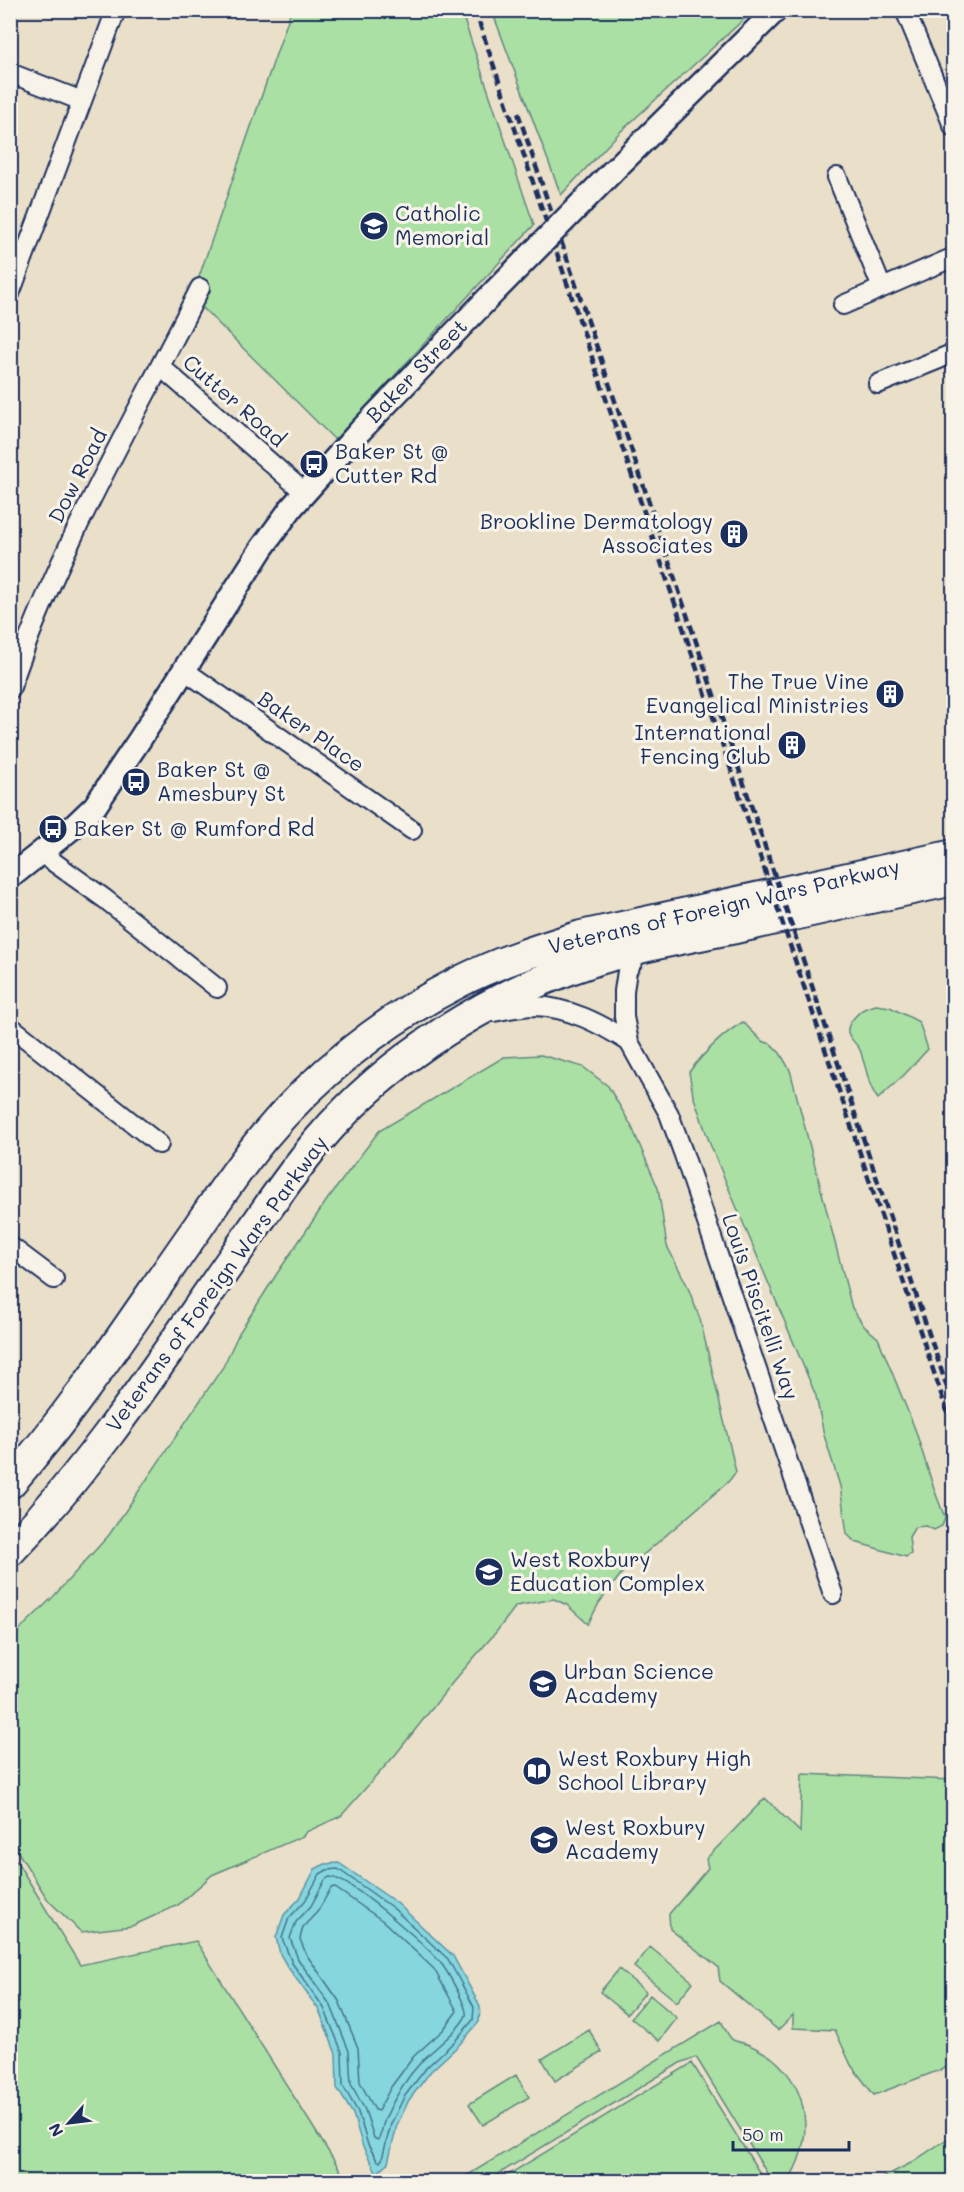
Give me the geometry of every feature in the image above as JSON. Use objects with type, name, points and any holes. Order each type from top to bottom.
[{"type":"highway","name":"Veterans of Foreign Wars Parkway","points":[[10,1483],[51,1434],[234,1176],[281,1117],[322,1077],[357,1048],[410,1011],[447,988],[508,960],[581,936],[954,855]]},
{"type":"highway","name":"Veterans of Foreign Wars Parkway","points":[[10,1551],[48,1511],[84,1467],[324,1134],[390,1072],[434,1039],[470,1016],[517,992],[551,976],[596,960],[954,880]]},
{"type":"highway","points":[[113,1347],[151,1375]]},
{"type":"street","points":[[10,294],[116,10]]},
{"type":"street","name":"Baker Street","points":[[10,876],[72,828],[95,806],[262,548],[304,492],[495,291],[776,10]]},
{"type":"street","points":[[905,10],[954,128]]},
{"type":"street","points":[[10,73],[82,101]]},
{"type":"street","points":[[837,177],[882,288]]},
{"type":"street","points":[[843,305],[954,257]]},
{"type":"street","name":"Dow Road","points":[[10,690],[69,543],[200,288]]},
{"type":"street","points":[[878,384],[954,352]]},
{"type":"street","name":"Cutter Road","points":[[161,367],[304,492]]},
{"type":"street","name":"Baker Place","points":[[184,670],[412,831]]},
{"type":"street","points":[[41,853],[105,899],[217,988]]},
{"type":"street","name":"Louis Piscitelli Way","points":[[640,949],[627,971],[624,992],[624,1017],[629,1042],[669,1114],[833,1594]]},
{"type":"street","name":"Louis Piscitelli Way","points":[[470,1016],[532,1006],[561,1009],[602,1025],[629,1042]]},
{"type":"street","points":[[10,1026],[159,1144]]},
{"type":"street","points":[[10,1246],[54,1279]]},
{"type":"green space","points":[[492,10],[753,11],[619,133],[561,195]]},
{"type":"green space","name":"Catholic Memorial","points":[[291,11],[461,11],[534,225],[335,440],[192,297]]},
{"type":"green space","points":[[876,1005],[890,1007],[919,1022],[928,1049],[878,1099],[871,1086],[860,1050],[848,1031],[858,1013]]},
{"type":"green space","points":[[743,1022],[762,1041],[771,1044],[780,1053],[790,1070],[852,1308],[864,1326],[878,1338],[915,1429],[945,1518],[942,1526],[934,1530],[926,1526],[915,1527],[909,1537],[911,1554],[906,1557],[855,1542],[847,1534],[840,1486],[824,1435],[816,1396],[710,1144],[693,1095],[689,1072],[714,1044]]},
{"type":"green space","points":[[541,1055],[583,1067],[608,1086],[631,1125],[658,1188],[667,1246],[687,1285],[700,1319],[736,1472],[728,1482],[621,1574],[599,1603],[588,1624],[567,1605],[554,1599],[516,1606],[396,1754],[341,1816],[306,1832],[303,1836],[212,1875],[178,1905],[132,1926],[81,1932],[48,1900],[11,1841],[11,1638],[53,1597],[109,1535],[223,1367],[239,1333],[278,1272],[327,1200],[379,1131],[504,1057]]},
{"type":"green space","points":[[802,1774],[953,1780],[953,2065],[874,2095],[851,2065],[835,2030],[793,2028],[793,2015],[778,2030],[720,1981],[718,1967],[670,1929],[669,1914],[708,1868],[706,1859],[765,1798],[800,1832]]},
{"type":"green space","points":[[11,1852],[80,1965],[196,1941],[347,2181],[11,2181]]},
{"type":"green space","points":[[650,1947],[693,1982],[677,2002],[634,1967]]},
{"type":"green space","points":[[619,1969],[646,1992],[627,2014],[600,1992]]},
{"type":"green space","points":[[650,1995],[677,2018],[659,2041],[631,2018]]},
{"type":"green space","points":[[721,2021],[733,2040],[747,2044],[771,2057],[794,2084],[801,2099],[805,2132],[802,2149],[788,2181],[768,2181],[770,2178],[696,2057],[680,2063],[487,2181],[458,2181]]},
{"type":"green space","points":[[589,2030],[602,2052],[555,2081],[542,2059]]},
{"type":"green space","points":[[692,2063],[764,2180],[498,2181]]},
{"type":"green space","points":[[516,2075],[529,2097],[483,2125],[469,2104]]},
{"type":"green space","points":[[953,2135],[953,2181],[876,2181],[911,2163]]},
{"type":"water","points":[[339,1863],[397,1903],[453,1956],[480,2006],[479,2022],[459,2045],[431,2071],[409,2100],[397,2125],[388,2163],[377,2173],[363,2147],[353,2114],[337,2088],[336,2054],[319,2010],[287,1966],[280,1954],[276,1937],[284,1915],[300,1898],[315,1869],[325,1864]]},
{"type":"railway","points":[[475,10],[954,1432]]},
{"type":"railway","points":[[518,113],[947,1387]]},
{"type":"place","name":"Catholic Memorial","points":[[374,226]]},
{"type":"place","name":"Baker St @ Cutter Rd","points":[[314,464]]},
{"type":"place","name":"Brookline Dermatology Associates","points":[[734,534]]},
{"type":"place","name":"The True Vine Evangelical Ministries","points":[[890,694]]},
{"type":"place","name":"International Fencing Club","points":[[792,745]]},
{"type":"place","name":"Baker St @ Amesbury St","points":[[136,782]]},
{"type":"place","name":"Baker St @ Rumford Rd","points":[[53,829]]},
{"type":"place","name":"West Roxbury Education Complex","points":[[489,1572]]},
{"type":"place","name":"Urban Science Academy","points":[[543,1684]]},
{"type":"place","name":"West Roxbury High School Library","points":[[537,1771]]},
{"type":"place","name":"West Roxbury Academy","points":[[544,1840]]}]
